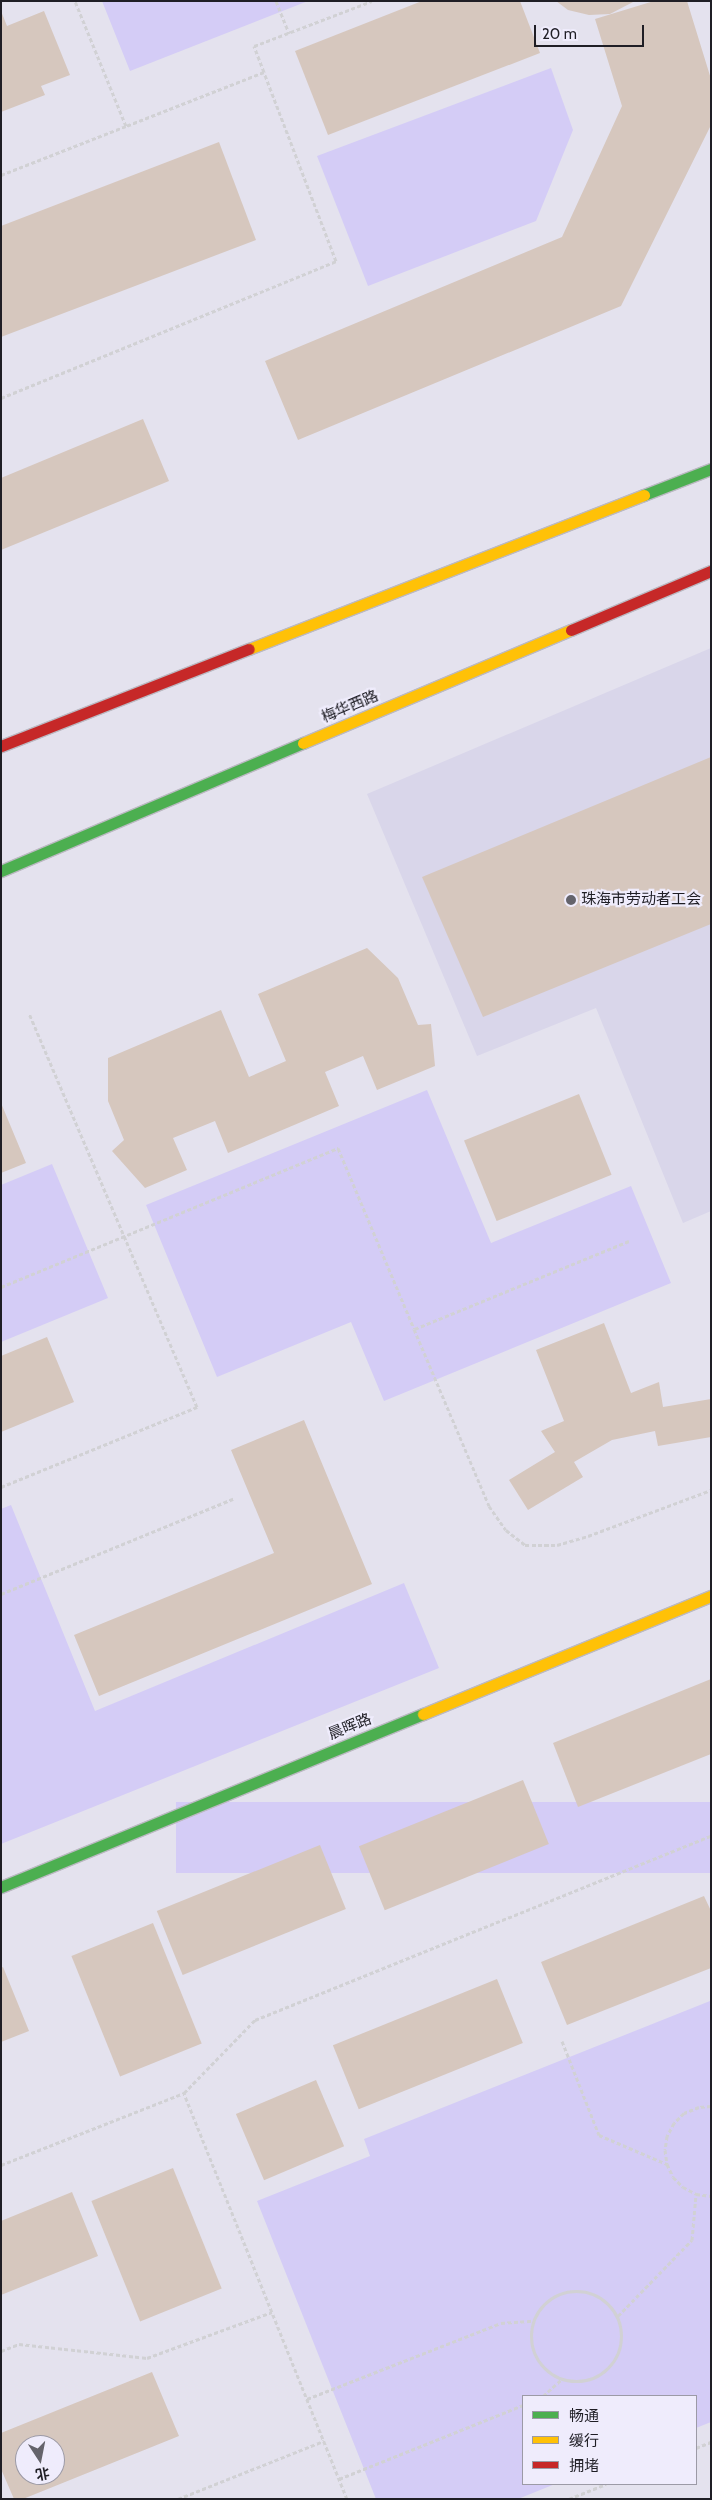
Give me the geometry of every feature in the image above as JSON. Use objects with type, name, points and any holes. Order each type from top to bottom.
[{"type":"main road","points":[[1,746],[711,468]]},
{"type":"main road","name":"梅华西路","points":[[1,871],[711,571]]},
{"type":"main road","name":"晨晖路","points":[[1,1887],[711,1596]]},
{"type":"path","points":[[76,1],[126,126]]},
{"type":"path","points":[[276,1],[289,33]]},
{"type":"path","points":[[1,398],[336,261],[254,46],[372,1]]},
{"type":"path","points":[[1,175],[264,72]]},
{"type":"path","points":[[1,1487],[197,1407],[29,1014]]},
{"type":"path","points":[[1,1287],[338,1148],[489,1506],[506,1530],[525,1545],[557,1545],[588,1536],[711,1490]]},
{"type":"path","points":[[414,1329],[629,1240]]},
{"type":"path","points":[[1,1594],[233,1499]]},
{"type":"path","points":[[1,2165],[184,2092],[255,2020],[711,1836]]},
{"type":"path","points":[[562,2041],[598,2135],[667,2164]]},
{"type":"path","points":[[184,2092],[347,2499]]},
{"type":"path","points":[[711,2106],[699,2107],[684,2113],[674,2123],[667,2136],[664,2150],[667,2164],[673,2177],[683,2188],[696,2194],[711,2196]]},
{"type":"path","points":[[618,2316],[692,2240],[696,2194]]},
{"type":"path","points":[[580,2290],[596,2295],[608,2303],[618,2316],[622,2331],[621,2347],[614,2361],[603,2372],[590,2379],[576,2381],[562,2379],[549,2372],[539,2362],[532,2349],[530,2335],[533,2320],[540,2308],[550,2299],[565,2292],[580,2290]]},
{"type":"path","points":[[1,2351],[19,2344],[147,2358],[272,2312]]},
{"type":"path","points":[[307,2399],[501,2323],[533,2320]]},
{"type":"path","points":[[543,2395],[562,2379]]},
{"type":"path","points":[[339,2479],[522,2405]]},
{"type":"path","points":[[178,2499],[324,2441]]},
{"type":"path","points":[[697,2448],[711,2442]]},
{"type":"path","points":[[569,2499],[604,2485]]},
{"type":"shaded area","points":[[102,1],[308,1],[130,71]]},
{"type":"shaded area","points":[[551,68],[573,130],[536,221],[368,286],[317,156]]},
{"type":"shaded area","points":[[711,648],[711,1211],[683,1223],[596,1008],[477,1056],[367,794]]},
{"type":"shaded area","points":[[427,1090],[491,1243],[631,1186],[671,1283],[384,1401],[351,1322],[217,1377],[146,1205]]},
{"type":"shaded area","points":[[52,1164],[108,1298],[1,1342],[1,1185]]},
{"type":"shaded area","points":[[11,1505],[95,1711],[404,1583],[439,1668],[1,1844],[1,1509]]},
{"type":"shaded area","points":[[176,1802],[711,1802],[711,1873],[176,1873]]},
{"type":"shaded area","points":[[710,2001],[711,2422],[697,2428],[697,2395],[522,2395],[522,2485],[553,2485],[518,2499],[376,2499],[257,2201],[370,2156],[364,2139]]},
{"type":"building","points":[[422,1],[520,1],[540,53],[328,135],[295,51]]},
{"type":"building","points":[[556,1],[635,1],[610,14],[589,15],[568,10]]},
{"type":"building","points":[[654,1],[687,1],[711,79],[711,125],[621,306],[298,440],[265,361],[562,237],[622,106],[595,19]]},
{"type":"building","points":[[1,11],[7,26],[44,11],[70,75],[41,86],[45,95],[1,112]]},
{"type":"building","points":[[219,142],[256,240],[1,337],[1,226]]},
{"type":"building","points":[[143,419],[169,481],[1,550],[1,478]]},
{"type":"building","name":"珠海市劳动者工会","points":[[711,757],[711,924],[483,1017],[422,877]]},
{"type":"building","points":[[367,948],[398,978],[418,1025],[431,1024],[435,1066],[377,1090],[363,1056],[325,1072],[339,1106],[228,1153],[215,1121],[173,1138],[187,1170],[145,1188],[112,1151],[124,1140],[108,1101],[108,1058],[221,1010],[249,1077],[286,1061],[258,994]]},
{"type":"building","points":[[579,1094],[612,1175],[497,1221],[464,1140]]},
{"type":"building","points":[[1,1103],[26,1163],[1,1173]]},
{"type":"building","points":[[604,1323],[631,1393],[659,1382],[663,1407],[711,1399],[711,1437],[658,1446],[655,1431],[612,1440],[574,1462],[583,1477],[528,1510],[509,1480],[555,1452],[541,1431],[564,1421],[536,1350]]},
{"type":"building","points":[[47,1337],[74,1402],[1,1432],[1,1356]]},
{"type":"building","points":[[304,1420],[372,1584],[99,1696],[74,1635],[274,1553],[231,1450]]},
{"type":"building","points":[[711,1679],[711,1754],[578,1807],[553,1743]]},
{"type":"building","points":[[523,1780],[549,1844],[385,1910],[359,1846]]},
{"type":"building","points":[[320,1845],[346,1909],[183,1975],[157,1911]]},
{"type":"building","points":[[704,1896],[711,1911],[711,1968],[567,2025],[541,1962]]},
{"type":"building","points":[[153,1923],[202,2044],[120,2076],[71,1956]]},
{"type":"building","points":[[3,1967],[29,2031],[1,2042],[1,1968]]},
{"type":"building","points":[[497,1979],[523,2043],[359,2109],[333,2045]]},
{"type":"building","points":[[316,2080],[344,2146],[264,2180],[236,2114]]},
{"type":"building","points":[[173,2168],[222,2289],[140,2321],[91,2201]]},
{"type":"building","points":[[72,2192],[98,2256],[1,2295],[1,2221]]},
{"type":"building","points":[[152,2372],[179,2436],[65,2482],[65,2435],[15,2435],[15,2485],[58,2485],[23,2499],[14,2499],[1,2469],[1,2433]]},
{"type":"traffic: fast","points":[[644,495],[711,469]]},
{"type":"traffic: fast","points":[[1,871],[303,743]]},
{"type":"traffic: fast","points":[[1,1887],[423,1714]]},
{"type":"traffic: slow","points":[[249,649],[644,495]]},
{"type":"traffic: slow","points":[[303,743],[571,630]]},
{"type":"traffic: slow","points":[[423,1714],[711,1596]]},
{"type":"traffic: jam","points":[[571,630],[711,571]]},
{"type":"traffic: jam","points":[[1,746],[249,649]]},
{"type":"place","name":"珠海市劳动者工会","points":[[571,900]]}]
